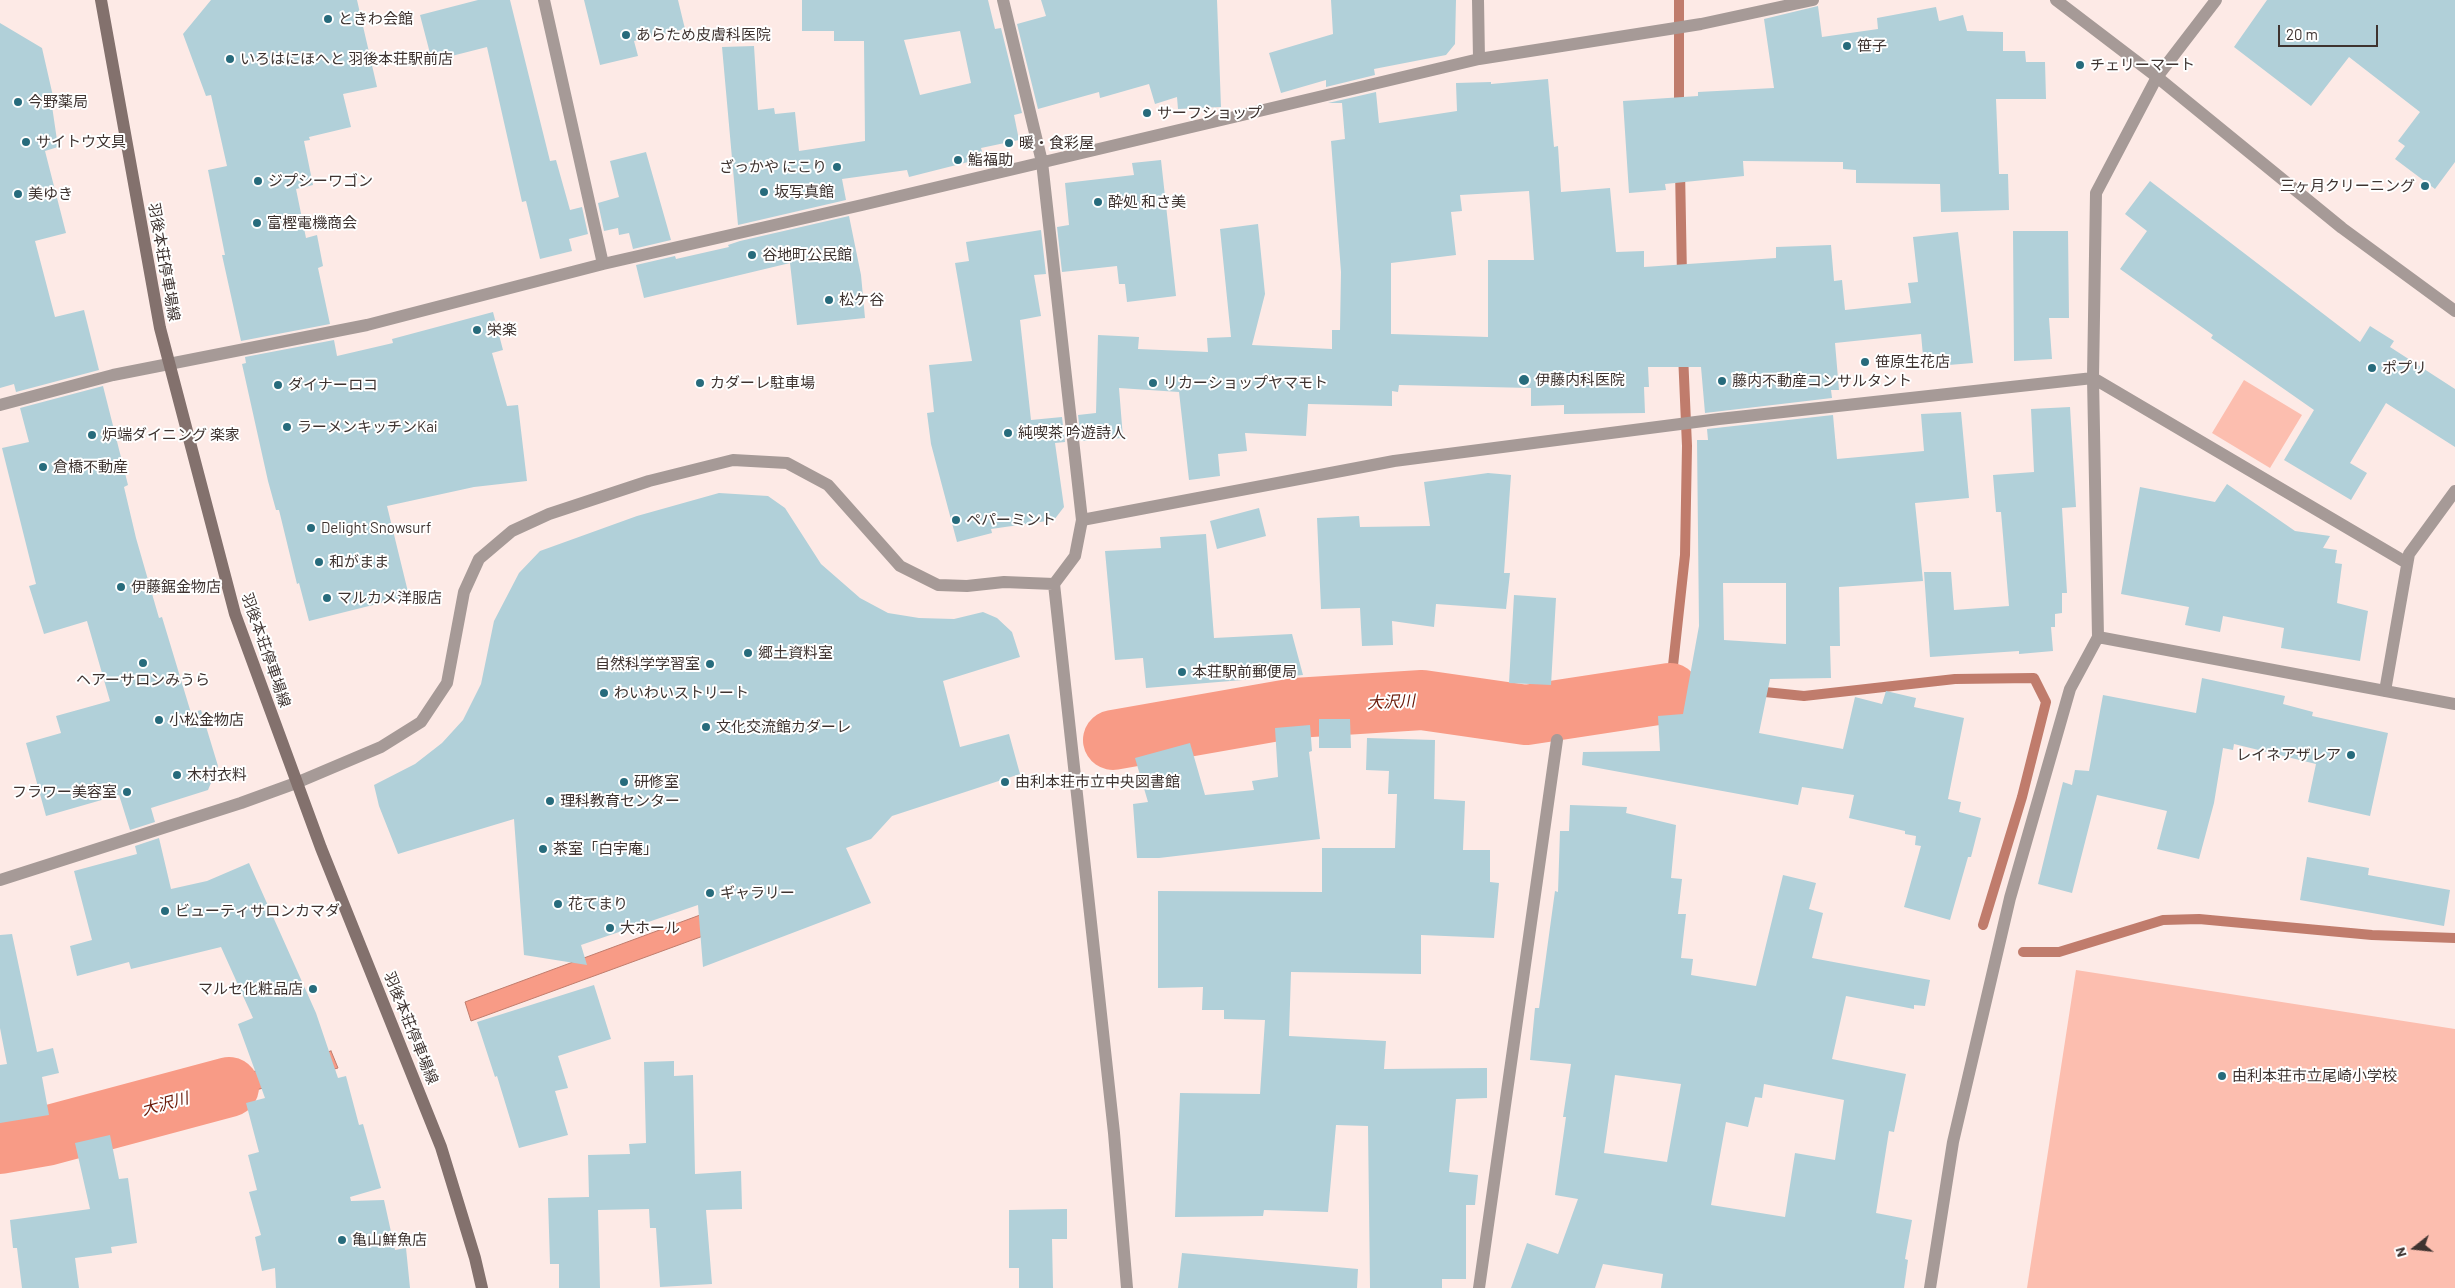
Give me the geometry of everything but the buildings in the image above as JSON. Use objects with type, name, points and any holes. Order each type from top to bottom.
[{"type":"main road","name":"羽後本荘停車場線","points":[[101,0],[167,364],[234,614],[296,783],[441,1147],[476,1258],[482,1288]]},
{"type":"street","points":[[544,0],[603,264]]},
{"type":"street","points":[[1003,0],[1042,162],[1082,520],[1076,556],[1054,584],[1114,1133],[1126,1288]]},
{"type":"street","points":[[1478,0],[1479,59]]},
{"type":"street","points":[[0,405],[167,364],[367,325],[603,264],[1479,59],[1701,24],[1813,0]]},
{"type":"street","points":[[2056,0],[2157,77],[2342,228],[2455,311]]},
{"type":"street","points":[[1930,1288],[1953,1142],[2010,898],[2070,690],[2098,637],[2093,378],[2096,193],[2157,77],[2216,0]]},
{"type":"street","points":[[1082,520],[1394,461],[1719,419],[2093,378],[2407,562]]},
{"type":"street","points":[[0,880],[241,803],[296,783],[381,747],[421,722],[447,683],[464,592],[480,558],[512,531],[549,514],[649,481],[733,460],[788,463],[828,485],[900,566],[938,586],[966,586],[1004,582],[1054,584]]},
{"type":"street","points":[[2385,691],[2409,554],[2455,491]]},
{"type":"street","points":[[2098,637],[2455,704]]},
{"type":"street","points":[[1479,1288],[1557,740]]},
{"type":"shaded area","points":[[2244,380],[2302,415],[2270,468],[2212,433]]},
{"type":"shaded area","name":"由利本荘市立尾崎小学校","points":[[2076,970],[2455,1029],[2455,1288],[2027,1288]]},
{"type":"water","points":[[719,908],[725,928],[471,1021],[465,1002]]},
{"type":"water","points":[[331,1051],[338,1068],[151,1118],[146,1100]]},
{"type":"water","points":[[123,1107],[129,1124],[37,1148],[0,1152],[0,1135],[48,1128]]},
{"type":"waterway","points":[[1679,0],[1679,110]]},
{"type":"waterway","points":[[1680,169],[1682,277]]},
{"type":"waterway","points":[[1683,354],[1687,446],[1685,555],[1670,693],[1701,691]]},
{"type":"waterway","points":[[1755,691],[1804,696],[1955,679],[2034,678],[2046,702],[2022,797],[1983,925]]},
{"type":"waterway","name":"大沢川","points":[[1113,740],[1295,708],[1422,700],[1526,715],[1670,693]]},
{"type":"waterway","points":[[2023,952],[2059,952],[2163,920],[2199,919],[2372,935],[2455,938]]},
{"type":"waterway","name":"大沢川","points":[[0,1144],[46,1136],[229,1087]]},
{"type":"place","name":"ときわ会館","points":[[328,19]]},
{"type":"place","name":"あらため皮膚科医院","points":[[626,35]]},
{"type":"place","name":"笹子","points":[[1847,46]]},
{"type":"place","name":"いろはにほへと 羽後本荘駅前店","points":[[230,59]]},
{"type":"place","name":"チェリーマート","points":[[2080,65]]},
{"type":"place","name":"今野薬局","points":[[18,102]]},
{"type":"place","name":"サーフショップ","points":[[1147,113]]},
{"type":"place","name":"サイトウ文具","points":[[26,142]]},
{"type":"place","name":"暖・食彩屋","points":[[1009,143]]},
{"type":"place","name":"鮨福助","points":[[958,160]]},
{"type":"place","name":"ざっかや にこり","points":[[837,167]]},
{"type":"place","name":"ジプシーワゴン","points":[[258,181]]},
{"type":"place","name":"三ヶ月クリーニング","points":[[2425,186]]},
{"type":"place","name":"坂写真館","points":[[764,192]]},
{"type":"place","name":"美ゆき","points":[[18,194]]},
{"type":"place","name":"酔処 和さ美","points":[[1098,202]]},
{"type":"place","name":"富樫電機商会","points":[[257,223]]},
{"type":"place","name":"谷地町公民館","points":[[752,255]]},
{"type":"place","name":"松ケ谷","points":[[829,300]]},
{"type":"place","name":"栄楽","points":[[477,330]]},
{"type":"place","name":"笹原生花店","points":[[1865,362]]},
{"type":"place","name":"ポプリ","points":[[2372,368]]},
{"type":"place","name":"伊藤内科医院","points":[[1524,380]]},
{"type":"place","name":"藤内不動産コンサルタント","points":[[1722,381]]},
{"type":"place","name":"カダーレ駐車場","points":[[700,383]]},
{"type":"place","name":"リカーショップヤマモト","points":[[1153,383]]},
{"type":"place","name":"ダイナーロコ","points":[[278,385]]},
{"type":"place","name":"ラーメンキッチンKai","points":[[287,427]]},
{"type":"place","name":"純喫茶 吟遊詩人","points":[[1008,433]]},
{"type":"place","name":"炉端ダイニング 楽家","points":[[92,435]]},
{"type":"place","name":"倉橋不動産","points":[[43,467]]},
{"type":"place","name":"ペパーミント","points":[[956,520]]},
{"type":"place","name":"Delight Snowsurf","points":[[311,528]]},
{"type":"place","name":"和がまま","points":[[319,562]]},
{"type":"place","name":"伊藤鋸金物店","points":[[121,587]]},
{"type":"place","name":"マルカメ洋服店","points":[[327,598]]},
{"type":"place","name":"郷土資料室","points":[[748,653]]},
{"type":"place","name":"ヘアーサロンみうら","points":[[143,663]]},
{"type":"place","name":"自然科学学習室","points":[[710,664]]},
{"type":"place","name":"本荘駅前郵便局","points":[[1182,672]]},
{"type":"place","name":"わいわいストリート","points":[[604,693]]},
{"type":"place","name":"小松金物店","points":[[159,720]]},
{"type":"place","name":"文化交流館カダーレ","points":[[706,727]]},
{"type":"place","name":"レイネアザレア","points":[[2351,755]]},
{"type":"place","name":"木村衣料","points":[[177,775]]},
{"type":"place","name":"研修室","points":[[624,782]]},
{"type":"place","name":"由利本荘市立中央図書館","points":[[1005,782]]},
{"type":"place","name":"フラワー美容室","points":[[127,792]]},
{"type":"place","name":"理科教育センター","points":[[550,801]]},
{"type":"place","name":"茶室「白宇庵」","points":[[543,849]]},
{"type":"place","name":"ギャラリー","points":[[710,893]]},
{"type":"place","name":"花てまり","points":[[558,904]]},
{"type":"place","name":"ビューティサロンカマダ","points":[[165,911]]},
{"type":"place","name":"大ホール","points":[[610,928]]},
{"type":"place","name":"マルセ化粧品店","points":[[313,989]]},
{"type":"place","name":"由利本荘市立尾崎小学校","points":[[2222,1076]]},
{"type":"place","name":"亀山鮮魚店","points":[[342,1240]]}]
